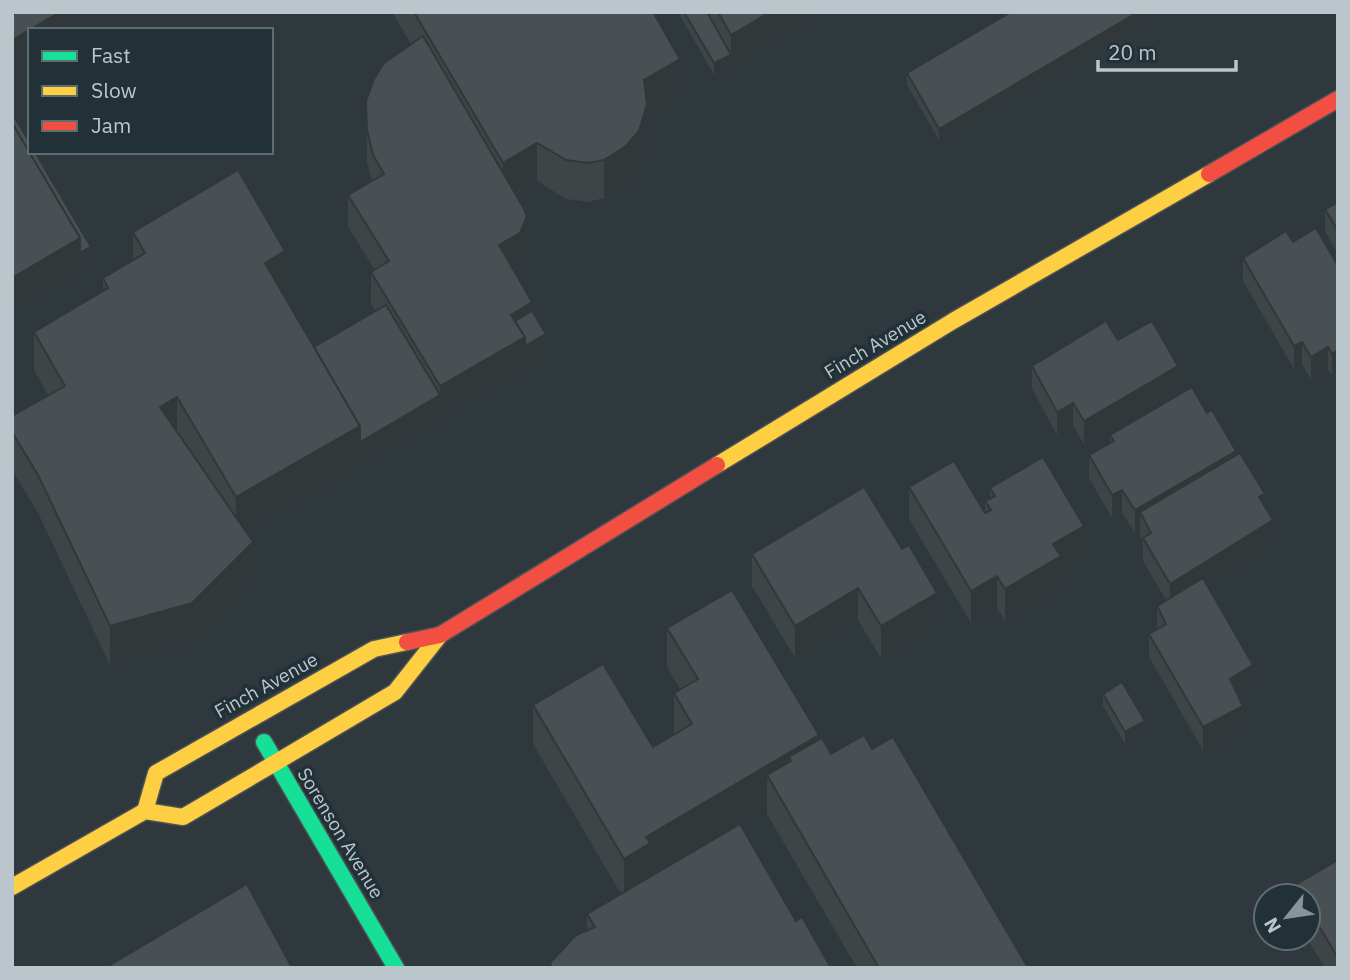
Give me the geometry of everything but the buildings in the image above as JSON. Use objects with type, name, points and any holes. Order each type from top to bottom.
[{"type":"street","name":"Finch Avenue","points":[[440,635],[396,692],[183,817],[145,811],[156,773],[374,649],[440,635],[953,321],[1338,99]]},
{"type":"street","name":"Sorenson Avenue","points":[[251,719],[397,968]]},
{"type":"street","points":[[12,887],[145,811]]},
{"type":"traffic: fast","points":[[264,742],[396,968]]},
{"type":"traffic: slow","points":[[717,465],[953,321],[1209,174]]},
{"type":"traffic: slow","points":[[12,887],[145,811],[183,817],[275,763],[395,692],[440,635]]},
{"type":"traffic: slow","points":[[145,811],[156,773],[374,649],[407,642]]},
{"type":"traffic: jam","points":[[1209,174],[1338,99]]},
{"type":"traffic: jam","points":[[407,642],[440,635],[717,465]]}]
